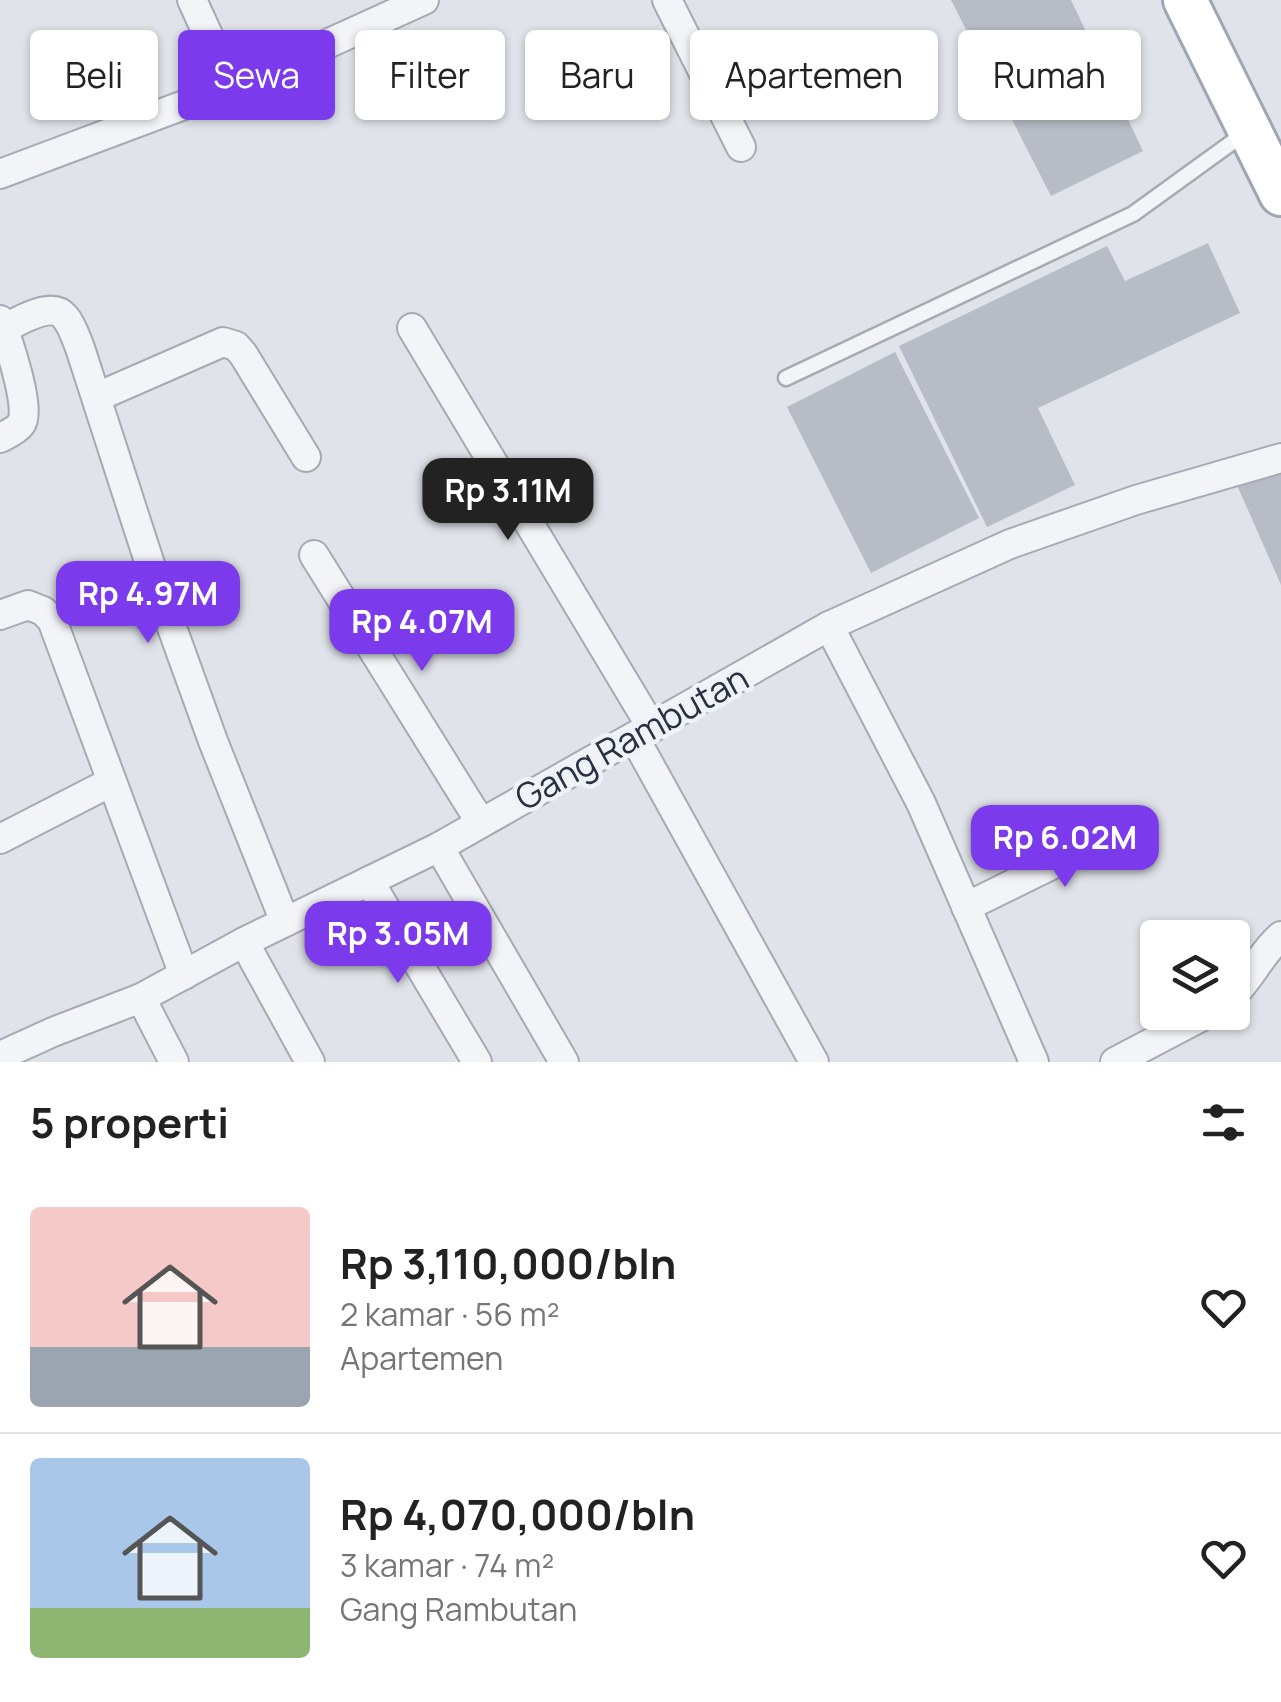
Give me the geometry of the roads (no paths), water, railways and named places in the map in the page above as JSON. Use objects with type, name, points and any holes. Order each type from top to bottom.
[{"type":"main road","points":[[1186,0],[1281,194]]},
{"type":"street","points":[[192,0],[206,30]]},
{"type":"street","points":[[335,40],[424,0]]},
{"type":"street","points":[[668,0],[741,147]]},
{"type":"street","points":[[0,174],[178,107]]},
{"type":"street","points":[[0,438],[21,424],[25,415],[2,324],[45,310],[56,311],[64,316],[80,348],[164,606],[286,922]]},
{"type":"street","points":[[412,328],[643,732],[814,1062]]},
{"type":"street","points":[[97,397],[230,342],[243,354],[306,457]]},
{"type":"street","name":"Gang Rambutan","points":[[0,1056],[142,998],[244,942],[439,847],[830,626],[1010,544],[1136,500],[1281,458]]},
{"type":"street","points":[[314,555],[481,823]]},
{"type":"street","points":[[0,615],[28,605],[52,620],[184,975]]},
{"type":"street","points":[[830,626],[920,802],[1034,1062]]},
{"type":"street","points":[[0,839],[111,782]]},
{"type":"street","points":[[966,906],[1139,822]]},
{"type":"street","points":[[439,847],[564,1062]]},
{"type":"street","points":[[369,881],[477,1062]]},
{"type":"street","points":[[1250,977],[1269,946],[1281,936]]},
{"type":"street","points":[[244,942],[310,1062]]},
{"type":"street","points":[[142,998],[174,1062]]},
{"type":"street","points":[[1115,1062],[1176,1030]]},
{"type":"lane","points":[[786,378],[1133,214],[1250,129]]}]
